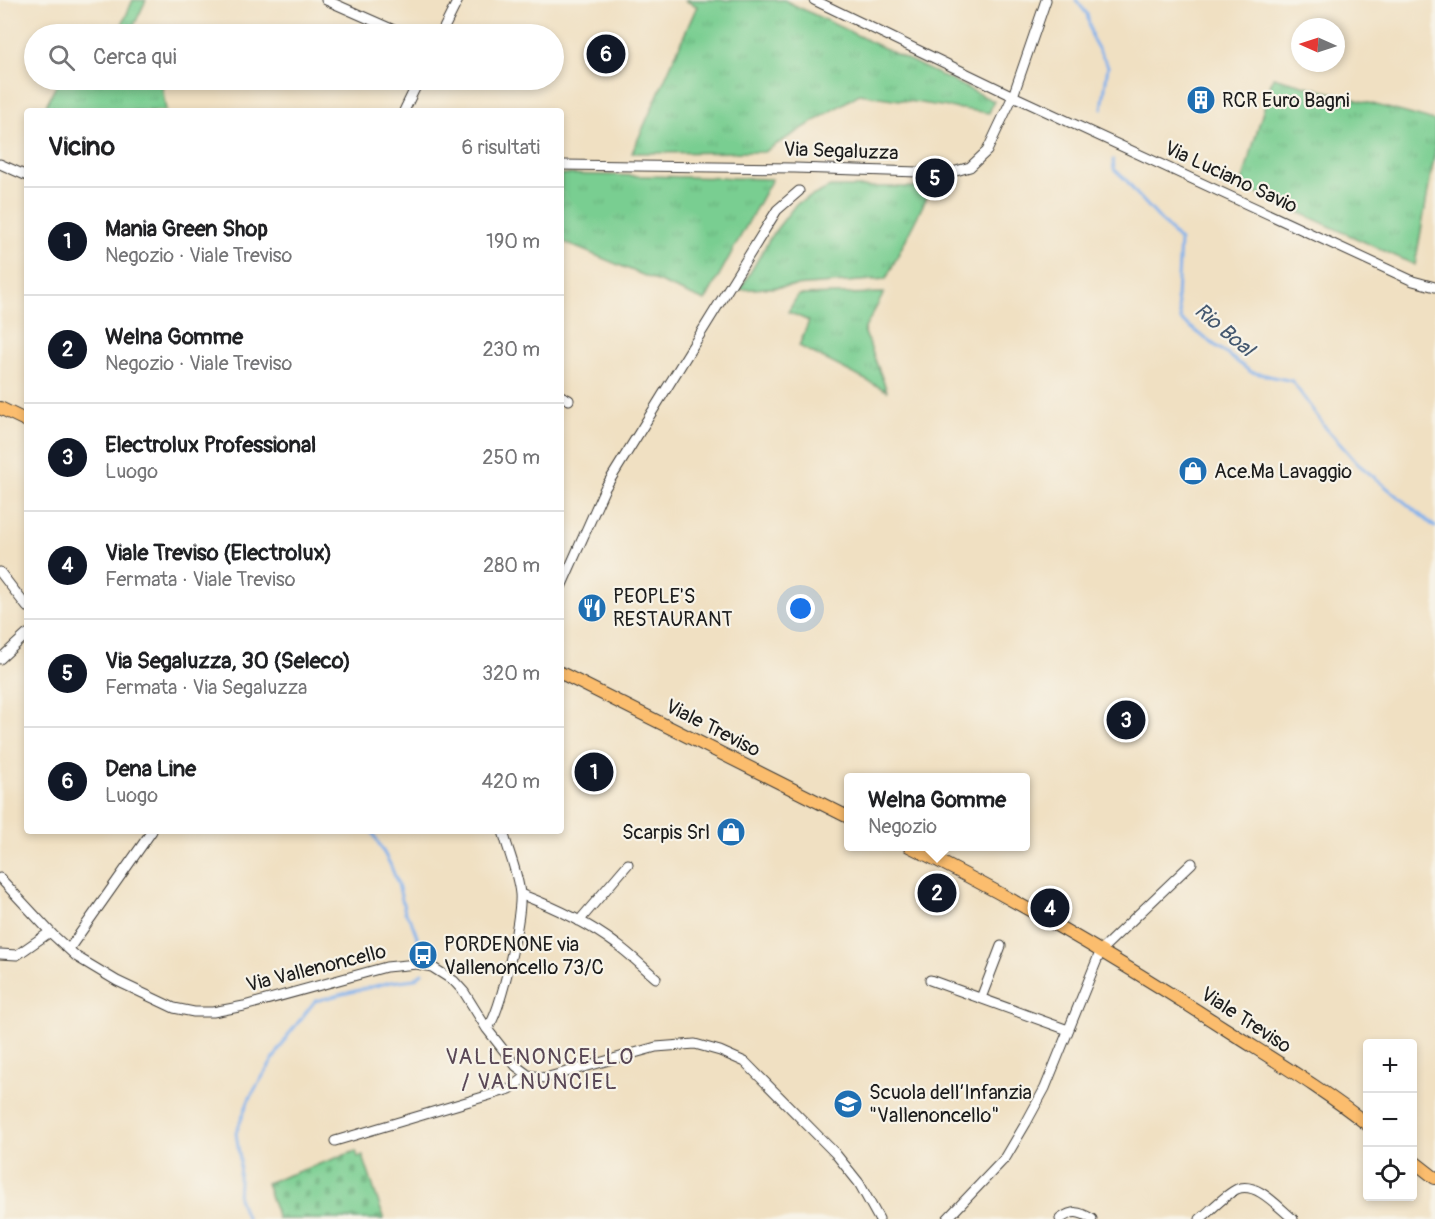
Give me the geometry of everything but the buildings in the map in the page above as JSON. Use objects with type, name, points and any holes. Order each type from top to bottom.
[{"type":"main road","points":[[0,408],[24,420]]},
{"type":"main road","name":"Viale Treviso","points":[[564,674],[844,814]]},
{"type":"main road","name":"Viale Treviso","points":[[919,851],[1101,950],[1250,1045],[1363,1122]]},
{"type":"main road","points":[[1417,1163],[1435,1178]]},
{"type":"street","points":[[326,0],[380,24]]},
{"type":"street","points":[[446,24],[458,0]]},
{"type":"street","name":"Via Luciano Savio","points":[[814,0],[1013,96],[1413,281],[1435,287]]},
{"type":"street","name":"Via Segaluzza","points":[[564,165],[795,168],[949,173],[970,166],[987,151],[1013,96],[1046,0]]},
{"type":"street","points":[[405,108],[414,90]]},
{"type":"street","points":[[0,164],[24,175]]},
{"type":"street","points":[[564,580],[604,488],[777,210],[799,191]]},
{"type":"street","points":[[0,572],[24,603]]},
{"type":"street","points":[[0,659],[24,637]]},
{"type":"street","points":[[69,949],[150,834]]},
{"type":"street","points":[[488,1029],[499,1002],[513,943],[520,894],[504,834]]},
{"type":"street","points":[[947,1219],[1006,1157],[1045,1088],[1101,950],[1192,863]]},
{"type":"street","points":[[579,921],[628,864]]},
{"type":"street","name":"Via Vallenoncello","points":[[0,879],[77,957],[117,981],[174,1008],[194,1012],[213,1012],[244,1006],[386,967],[417,964],[432,967],[454,981],[516,1066],[528,1075]]},
{"type":"street","points":[[520,894],[554,907],[617,944],[656,978]]},
{"type":"street","points":[[0,954],[17,955],[50,932]]},
{"type":"street","points":[[981,998],[1001,946]]},
{"type":"street","points":[[930,980],[1068,1030]]},
{"type":"street","points":[[335,1141],[510,1089],[528,1075],[545,1078],[657,1047],[695,1044],[720,1051],[745,1062],[836,1153],[859,1183],[879,1219]]},
{"type":"street","points":[[1200,1219],[1236,1190],[1247,1187],[1265,1196],[1293,1219]]},
{"type":"street","points":[[1060,1219],[1070,1212],[1080,1212],[1092,1219]]},
{"type":"green space","points":[[133,0],[146,0],[135,24],[122,24]]},
{"type":"green space","points":[[684,0],[784,0],[994,101],[989,113],[859,94],[764,152],[632,153],[697,6]]},
{"type":"green space","points":[[1273,77],[1435,121],[1435,152],[1415,265],[1241,186]]},
{"type":"green space","points":[[54,90],[163,90],[166,108],[45,108]]},
{"type":"green space","points":[[564,174],[772,179],[705,301],[564,242]]},
{"type":"green space","points":[[830,187],[932,187],[886,279],[740,290],[772,235],[796,204]]},
{"type":"green space","points":[[884,293],[864,330],[887,391],[799,346],[809,321],[788,312],[798,295]]},
{"type":"green space","points":[[356,1151],[358,1157],[363,1156],[384,1219],[278,1219],[266,1183]]},
{"type":"waterway","name":"Rio Boal","points":[[1076,0],[1087,14],[1092,38],[1108,66],[1102,109]]},
{"type":"waterway","name":"Rio Boal","points":[[1113,160],[1114,169],[1180,241],[1177,298],[1181,320],[1251,372],[1292,381],[1325,427],[1358,464],[1435,527]]},
{"type":"waterway","points":[[374,834],[390,864],[405,912],[412,923],[423,953]]},
{"type":"waterway","points":[[247,1219],[238,1198],[240,1160],[236,1133],[250,1097],[289,1034],[315,1001],[391,982],[415,979],[422,973]]},
{"type":"place","name":"Dena Line","points":[[606,54]]},
{"type":"place","name":"RCR Euro Bagni","points":[[1201,100]]},
{"type":"place","name":"Via Segaluzza, 30 (Seleco)","points":[[935,178]]},
{"type":"place","name":"Ace.Ma Lavaggio","points":[[1193,471]]},
{"type":"place","name":"PEOPLE'S RESTAURANT","points":[[592,608]]},
{"type":"place","name":"Electrolux Professional","points":[[1126,720]]},
{"type":"place","name":"Mania Green Shop","points":[[594,772]]},
{"type":"place","name":"Scarpis Srl","points":[[731,832]]},
{"type":"place","name":"Welna Gomme","points":[[937,893]]},
{"type":"place","name":"Viale Treviso (Electrolux)","points":[[1050,908]]},
{"type":"place","name":"PORDENONE via Vallenoncello 73/C","points":[[423,955]]},
{"type":"place","name":"Scuola dell’Infanzia \"Vallenoncello\"","points":[[848,1104]]},
{"type":"district","name":"VALLENONCELLO / VALNUNCIEL","points":[[540,1070]]}]
